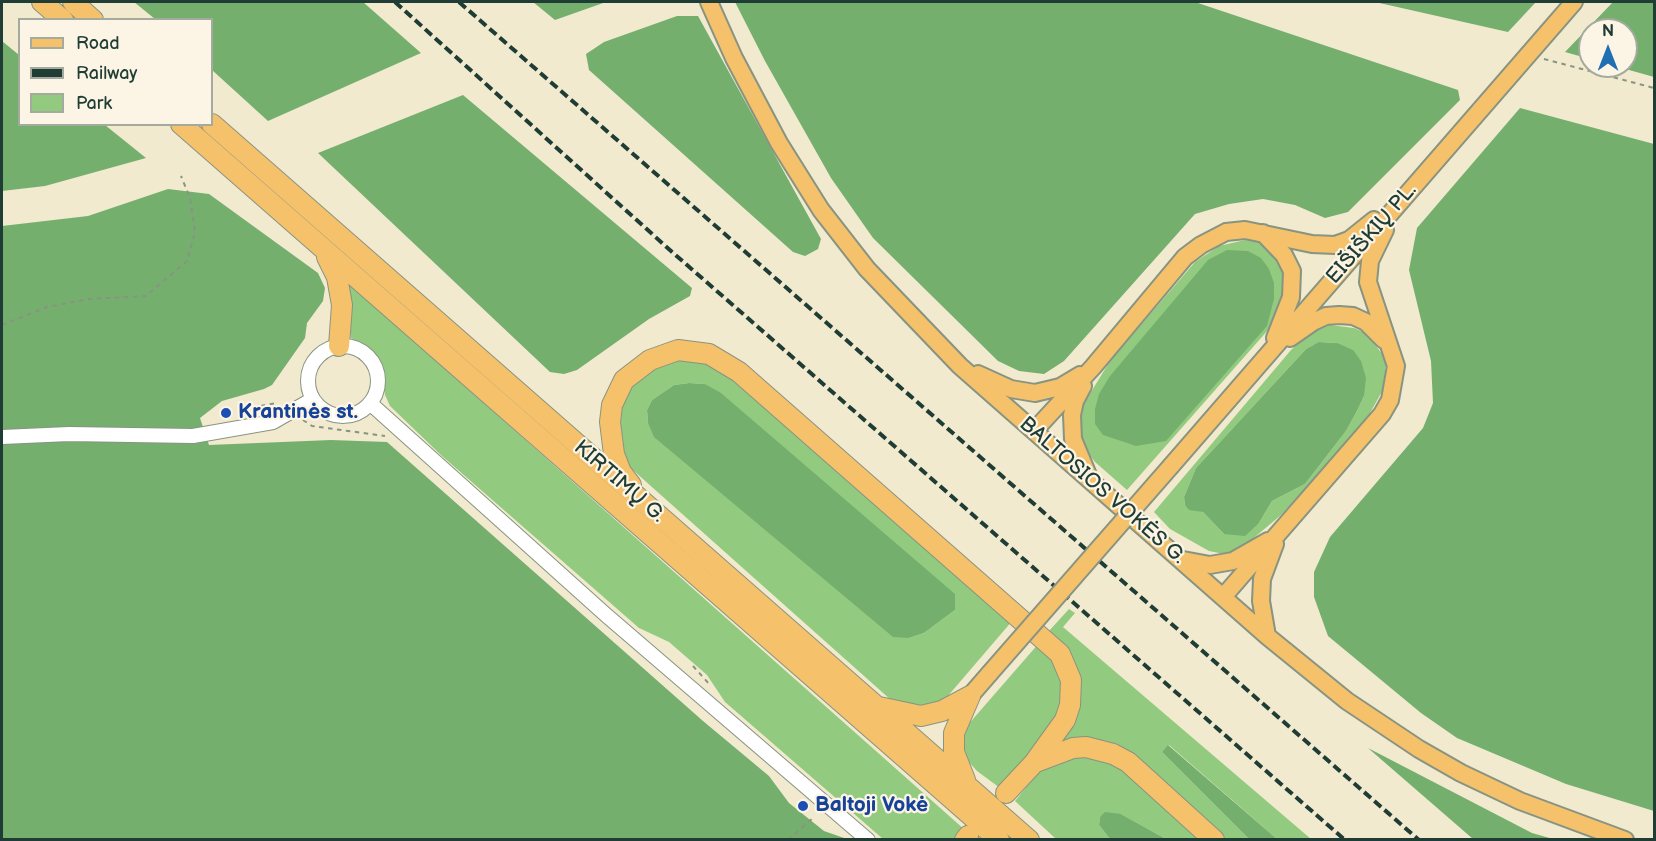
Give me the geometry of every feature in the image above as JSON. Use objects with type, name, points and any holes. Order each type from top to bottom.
[{"type":"highway","points":[[42,2],[61,18]]},
{"type":"highway","points":[[73,2],[91,18]]},
{"type":"highway","name":"KIRTIMŲ G.","points":[[213,125],[1029,840]]},
{"type":"highway","name":"KIRTIMŲ G.","points":[[183,126],[999,840]]},
{"type":"highway","points":[[323,249],[337,277],[340,291],[343,319],[339,346]]},
{"type":"highway","points":[[645,504],[621,472],[614,454],[610,422],[617,391],[636,370],[664,353],[694,351],[726,362],[1060,654],[1071,680],[1070,705],[1065,720],[1034,763],[1006,794]]},
{"type":"highway","points":[[874,705],[921,716],[942,711],[970,696]]},
{"type":"highway","points":[[967,785],[956,761],[954,742],[957,724],[970,696]]},
{"type":"highway","points":[[1034,763],[1057,752],[1074,748],[1086,747],[1113,754],[1128,762],[1214,840]]},
{"type":"main road","name":"BALTOSIOS VOKĖS G.","points":[[709,2],[734,58],[774,133],[821,210],[867,269],[960,366],[1267,636],[1347,701],[1440,761],[1520,801],[1625,840]]},
{"type":"main road","name":"EIŠIŠKIŲ PL.","points":[[970,696],[1574,2]]},
{"type":"main road","points":[[1034,431],[1093,367],[1185,257],[1207,241],[1226,232],[1245,230],[1312,244],[1341,243],[1401,200]]},
{"type":"main road","points":[[1223,597],[1382,414],[1395,384],[1396,366],[1370,292],[1368,272],[1376,245],[1401,200]]},
{"type":"main road","points":[[1263,232],[1284,255],[1292,271],[1293,285],[1287,311],[1268,354]]},
{"type":"main road","points":[[1268,354],[1312,322],[1326,316],[1353,316],[1366,322],[1389,345]]},
{"type":"main road","points":[[960,366],[1011,389],[1035,393],[1060,387],[1093,367]]},
{"type":"main road","points":[[1091,482],[1073,439],[1072,415],[1075,401],[1093,367]]},
{"type":"main road","points":[[1180,559],[1210,565],[1233,561],[1279,535]]},
{"type":"main road","points":[[1267,636],[1261,600],[1262,579],[1279,535]]},
{"type":"street","points":[[339,346],[356,348],[367,355],[375,366],[379,378],[377,392],[371,404],[359,413],[340,416],[328,413],[313,399],[309,387],[309,372],[315,360],[322,353],[339,346]]},
{"type":"street","points":[[2,437],[69,434],[193,436],[273,422],[295,412],[313,399]]},
{"type":"street","points":[[371,404],[606,615],[868,840]]},
{"type":"path","points":[[1529,55],[1654,88]]},
{"type":"path","points":[[2,325],[47,307],[89,299],[146,296],[187,261],[195,232],[190,198],[181,176]]},
{"type":"path","points":[[243,409],[290,402],[295,412],[312,426],[384,436],[393,443]]},
{"type":"path","points":[[788,840],[814,817]]},
{"type":"green space","points":[[134,2],[363,2],[421,53],[268,121],[213,71],[213,18],[154,18]]},
{"type":"green space","points":[[533,2],[606,2],[555,20]]},
{"type":"green space","points":[[735,2],[1195,2],[1458,90],[1460,100],[1348,212],[1325,218],[1295,205],[1263,199],[1229,204],[1195,214],[1064,361],[1044,374],[1019,371],[998,361],[873,238],[831,178],[765,61]]},
{"type":"green space","points":[[1375,2],[1536,2],[1508,32]]},
{"type":"green space","points":[[1613,2],[1654,2],[1654,77],[1638,72],[1638,18],[1598,18]]},
{"type":"green space","points":[[677,16],[698,16],[821,239],[818,249],[805,256],[793,252],[589,70],[586,54],[604,42]]},
{"type":"green space","points":[[1578,38],[1578,56],[1565,52]]},
{"type":"green space","points":[[2,41],[18,54],[18,126],[106,126],[146,158],[45,186],[2,191]]},
{"type":"green space","points":[[463,95],[692,288],[690,296],[649,319],[577,370],[564,374],[550,372],[318,153]]},
{"type":"green space","points":[[1520,108],[1654,144],[1654,811],[1566,784],[1457,738],[1421,713],[1328,636],[1314,597],[1314,572],[1330,537],[1423,428],[1433,403],[1431,361],[1409,270],[1417,228]]},
{"type":"green space","points":[[168,189],[209,194],[318,273],[325,288],[323,301],[307,323],[305,338],[272,385],[222,401],[200,418],[209,445],[331,440],[387,442],[703,721],[769,776],[789,803],[824,831],[847,839],[2,839],[2,226],[88,216]]},
{"type":"green space","points":[[1245,240],[1260,242],[1271,247],[1285,273],[1287,284],[1278,314],[1268,330],[1127,490],[1095,462],[1085,449],[1080,433],[1083,405],[1110,361],[1195,262],[1219,246]]},
{"type":"green space","points":[[1227,250],[1248,251],[1261,258],[1269,269],[1274,283],[1274,299],[1267,326],[1166,441],[1136,446],[1103,435],[1095,424],[1095,409],[1099,394],[1110,376],[1208,260]]},
{"type":"green space","points":[[349,286],[353,287],[965,830],[957,839],[883,839],[725,702],[707,675],[669,642],[639,628],[442,456],[390,406],[385,395],[381,362],[369,348],[351,338]]},
{"type":"green space","points":[[1330,325],[1354,328],[1366,333],[1383,355],[1386,363],[1384,388],[1365,422],[1281,515],[1243,547],[1229,555],[1209,551],[1170,529],[1154,512],[1291,350],[1307,335]],"holes":[[[1320,342],[1337,343],[1364,396],[1346,431],[1305,484],[1272,501],[1259,523],[1224,534],[1203,512],[1185,505],[1184,497],[1196,468],[1306,349]]]},
{"type":"green space","points":[[1319,342],[1337,343],[1353,350],[1361,361],[1366,378],[1364,396],[1357,411],[1346,431],[1305,484],[1272,501],[1259,523],[1245,536],[1224,534],[1203,512],[1189,510],[1185,505],[1184,497],[1196,468],[1306,349]]},
{"type":"green space","points":[[672,357],[722,365],[1013,620],[941,704],[924,709],[891,700],[625,463],[616,415],[635,379]],"holes":[[[705,384],[955,610],[924,633],[909,638],[648,423],[647,410],[652,400],[674,385]]]},
{"type":"green space","points":[[705,384],[721,393],[955,594],[955,610],[924,633],[909,638],[893,637],[654,437],[648,423],[647,410],[652,400],[674,385]]},
{"type":"green space","points":[[1069,609],[1075,613],[1063,627],[1311,839],[1277,839],[1169,745],[1162,752],[1249,839],[1225,839],[1126,753],[1066,742],[1063,739],[1066,648],[1049,631]]},
{"type":"green space","points":[[1040,642],[1056,659],[1065,695],[1056,720],[1000,788],[977,771],[967,760],[963,750],[966,727]]},
{"type":"green space","points":[[1168,745],[1277,839],[1249,839],[1162,752]]},
{"type":"green space","points":[[1368,748],[1532,833],[1553,839],[1473,839]]},
{"type":"green space","points":[[1070,753],[1118,764],[1206,839],[1166,839],[1121,814],[1100,817],[1099,825],[1110,839],[1056,839],[1015,801],[1041,769]]},
{"type":"green space","points":[[1105,812],[1121,814],[1166,839],[1110,839],[1099,825],[1100,817]]},
{"type":"railway","points":[[395,2],[671,251],[1345,840]]},
{"type":"railway","points":[[459,2],[1419,840]]},
{"type":"place","name":"Krantinės st.","points":[[226,413]]},
{"type":"place","name":"Baltoji Vokė","points":[[803,806]]}]
